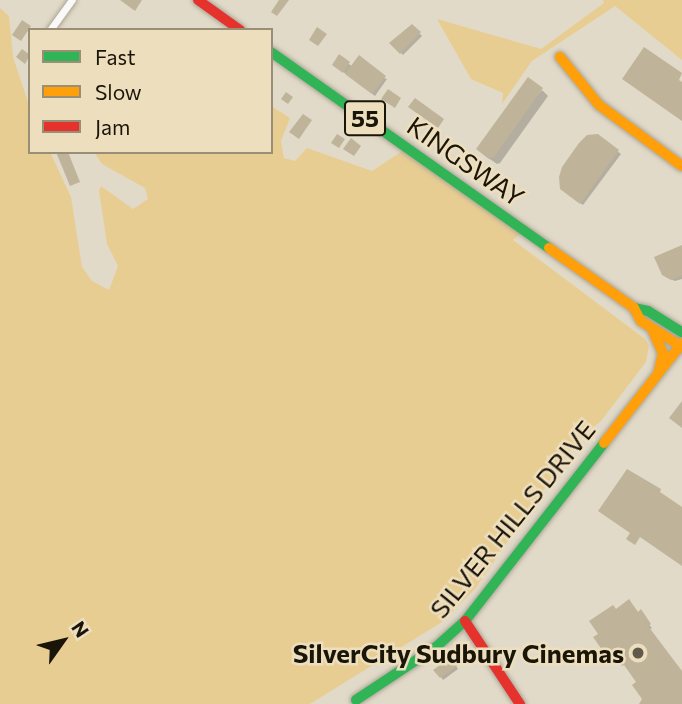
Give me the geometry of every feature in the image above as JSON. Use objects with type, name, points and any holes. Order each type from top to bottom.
[{"type":"street","points":[[51,28],[72,0]]},
{"type":"street","points":[[198,0],[237,28]]},
{"type":"street","name":"KINGSWAY","points":[[273,53],[634,308],[648,311],[682,332]]},
{"type":"street","points":[[560,57],[598,105],[682,166]]},
{"type":"street","name":"KINGSWAY","points":[[634,308],[641,321],[681,346]]},
{"type":"street","points":[[651,328],[663,353],[659,371]]},
{"type":"street","name":"SILVER HILLS DRIVE","points":[[356,699],[436,647],[465,621],[681,346]]},
{"type":"street","points":[[465,621],[520,704]]},
{"type":"shaded area","points":[[603,0],[682,0],[682,60],[615,6],[532,61],[502,104],[503,93],[471,79],[437,19],[541,49],[604,3]]},
{"type":"shaded area","points":[[0,8],[9,16],[13,57],[28,102],[28,154],[51,154],[71,197],[82,267],[92,281],[109,290],[118,266],[107,244],[99,191],[101,186],[133,209],[148,199],[145,188],[102,164],[95,154],[273,154],[273,107],[290,118],[281,141],[284,158],[295,161],[307,148],[372,171],[407,148],[524,231],[513,240],[645,339],[649,346],[646,362],[601,421],[578,440],[475,589],[442,622],[310,704],[0,704]]},
{"type":"building","points":[[120,0],[142,0],[135,11]]},
{"type":"building","points":[[279,0],[289,0],[277,16],[271,12]]},
{"type":"building","points":[[22,20],[31,26],[21,41],[12,35]]},
{"type":"building","points":[[412,24],[421,32],[400,54],[389,43]]},
{"type":"building","points":[[317,27],[327,34],[318,46],[309,40]]},
{"type":"building","points":[[644,47],[682,73],[679,80],[682,82],[682,121],[622,79]]},
{"type":"building","points":[[22,49],[28,54],[25,64],[16,57]]},
{"type":"building","points":[[339,54],[350,62],[343,73],[332,65]]},
{"type":"building","points":[[359,55],[386,76],[372,94],[345,74]]},
{"type":"building","points":[[528,77],[543,88],[494,157],[489,159],[476,149]]},
{"type":"building","points":[[388,89],[401,98],[395,108],[381,99]]},
{"type":"building","points":[[286,92],[293,97],[288,104],[281,99]]},
{"type":"building","points":[[415,98],[444,119],[438,128],[408,107]]},
{"type":"building","points":[[303,114],[312,120],[299,139],[289,132]]},
{"type":"building","points":[[337,134],[345,139],[339,148],[331,143]]},
{"type":"building","points":[[598,134],[619,150],[580,204],[560,189],[559,177],[562,167],[579,143],[587,135]]},
{"type":"building","points":[[351,138],[361,146],[354,156],[343,149]]},
{"type":"building","points":[[57,154],[69,154],[80,182],[70,186]]},
{"type":"building","points":[[682,245],[682,275],[671,280],[662,275],[654,257]]},
{"type":"building","points":[[682,401],[682,428],[669,418]]},
{"type":"building","points":[[627,469],[661,489],[660,492],[682,507],[682,566],[640,537],[635,545],[626,539],[630,533],[598,511]]},
{"type":"building","name":"SilverCity Sudbury Cinemas","points":[[629,599],[638,612],[641,609],[651,624],[648,626],[682,671],[682,704],[639,704],[642,699],[632,685],[636,682],[622,662],[618,665],[609,651],[605,654],[593,637],[598,634],[589,621],[613,605],[616,609]]},
{"type":"building","points":[[451,657],[457,666],[440,678],[433,670]]},
{"type":"traffic: fast","points":[[273,53],[549,248]]},
{"type":"traffic: fast","points":[[634,308],[648,311],[682,332]]},
{"type":"traffic: fast","points":[[356,700],[436,647],[465,621],[604,443]]},
{"type":"traffic: slow","points":[[560,57],[599,105],[682,166]]},
{"type":"traffic: slow","points":[[549,248],[634,308],[641,321],[682,347]]},
{"type":"traffic: slow","points":[[653,331],[663,353],[659,371]]},
{"type":"traffic: slow","points":[[604,443],[682,343]]},
{"type":"traffic: jam","points":[[198,0],[237,28]]},
{"type":"traffic: jam","points":[[465,621],[520,704]]},
{"type":"place","name":"SilverCity Sudbury Cinemas","points":[[638,653]]}]
